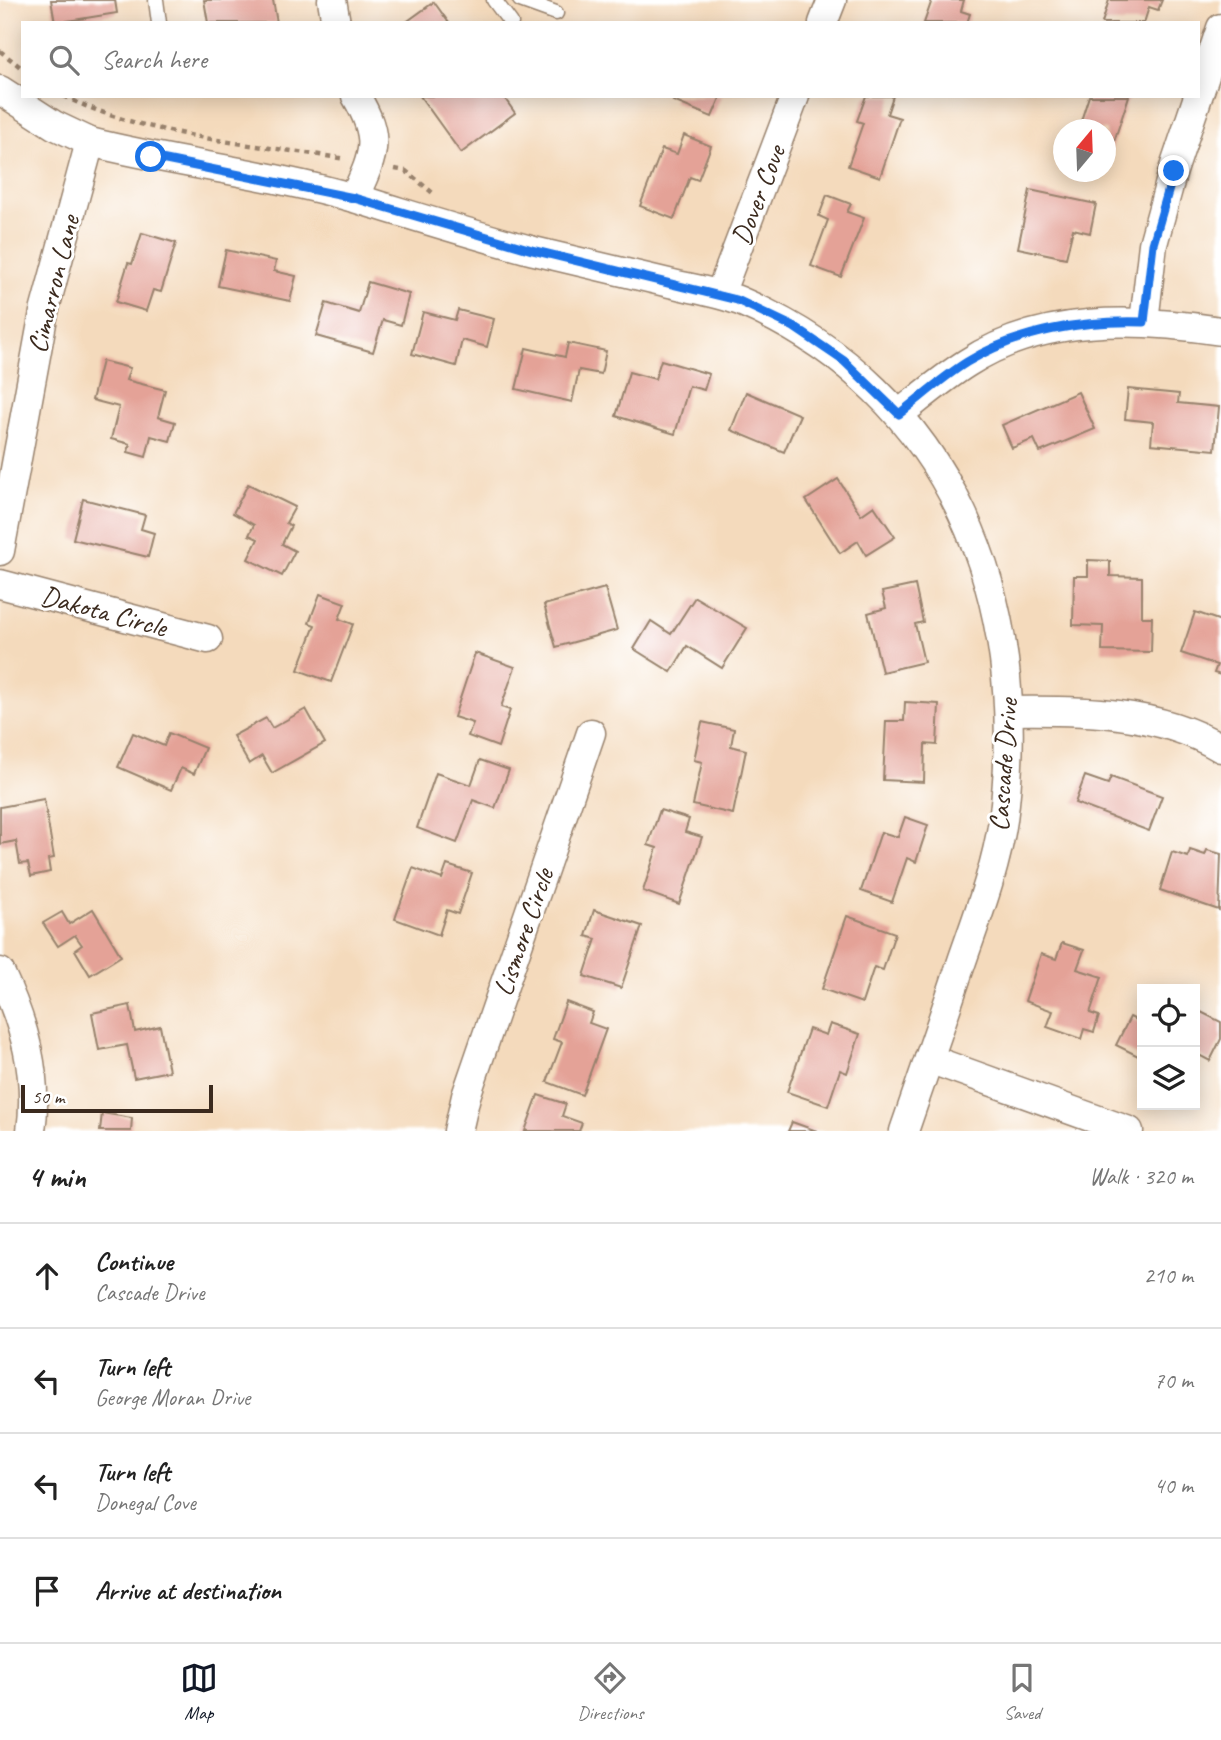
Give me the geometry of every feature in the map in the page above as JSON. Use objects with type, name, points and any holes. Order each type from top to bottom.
[{"type":"street","points":[[332,0],[336,21]]},
{"type":"street","points":[[824,21],[832,0]]},
{"type":"street","points":[[1200,95],[1221,28]]},
{"type":"street","name":"Cascade Drive","points":[[0,90],[54,125],[90,142],[354,198],[532,250],[720,294],[794,327],[844,361],[899,414],[934,462],[973,538],[996,608],[1008,679],[1010,752],[1002,825],[985,896],[904,1131]]},
{"type":"street","points":[[354,198],[372,149],[372,123],[357,98]]},
{"type":"street","name":"Dover Cove","points":[[720,294],[794,98]]},
{"type":"street","points":[[1144,322],[1153,244],[1199,98]]},
{"type":"street","name":"Cimarron Lane","points":[[0,551],[44,313],[90,142]]},
{"type":"street","points":[[899,414],[968,361],[1018,339],[1069,325],[1144,322],[1221,331]]},
{"type":"street","name":"Dakota Circle","points":[[0,584],[208,639]]},
{"type":"street","points":[[1009,711],[1111,713],[1166,725],[1221,748]]},
{"type":"street","name":"Lismore Circle","points":[[458,1131],[466,1096],[591,733]]},
{"type":"street","points":[[0,972],[20,1014],[31,1059],[35,1106],[31,1131]]},
{"type":"street","points":[[929,1059],[1129,1131]]},
{"type":"lane","points":[[156,0],[159,21]]},
{"type":"lane","points":[[494,0],[510,21]]},
{"type":"lane","points":[[520,0],[556,13]]},
{"type":"path","points":[[0,51],[21,67]]},
{"type":"building","points":[[51,0],[115,0],[117,13],[55,21]]},
{"type":"building","points":[[204,0],[273,0],[277,21],[208,21]]},
{"type":"building","points":[[932,0],[964,0],[961,11],[970,14],[968,21],[925,21]]},
{"type":"building","points":[[1109,0],[1162,0],[1158,10],[1149,7],[1145,21],[1103,21]]},
{"type":"building","points":[[434,2],[448,21],[408,21]]},
{"type":"building","points":[[421,98],[504,98],[515,113],[461,153]]},
{"type":"building","points":[[674,98],[720,98],[712,117],[673,101]]},
{"type":"building","points":[[865,98],[892,98],[887,114],[900,118],[880,177],[848,166],[863,123],[857,121]]},
{"type":"building","points":[[1088,98],[1128,98],[1116,136],[1116,119],[1082,119]]},
{"type":"building","points":[[684,135],[711,146],[698,180],[690,177],[674,219],[640,206],[662,149],[677,154]]},
{"type":"building","points":[[1030,190],[1096,204],[1090,233],[1073,229],[1066,258],[1018,248]]},
{"type":"building","points":[[827,195],[851,204],[847,212],[864,218],[841,277],[811,266],[828,220],[819,216]]},
{"type":"building","points":[[142,233],[176,243],[161,292],[153,290],[146,311],[116,302],[128,263],[132,264]]},
{"type":"building","points":[[226,250],[276,261],[274,271],[296,276],[290,301],[218,286]]},
{"type":"building","points":[[368,282],[409,294],[401,325],[383,320],[373,352],[316,336],[326,303],[359,313]]},
{"type":"building","points":[[458,310],[494,319],[487,347],[462,340],[456,366],[412,354],[423,312],[455,320]]},
{"type":"building","points":[[568,343],[606,351],[601,374],[579,370],[572,402],[516,389],[526,348],[565,357]]},
{"type":"building","points":[[661,360],[709,374],[704,390],[689,386],[675,434],[616,416],[629,372],[655,379]]},
{"type":"building","points":[[102,361],[130,368],[126,380],[165,390],[158,417],[175,422],[170,441],[151,436],[146,457],[128,452],[130,444],[111,439],[119,407],[92,400]]},
{"type":"building","points":[[1128,389],[1179,394],[1178,403],[1219,407],[1215,450],[1151,444],[1153,422],[1125,419]]},
{"type":"building","points":[[746,392],[800,415],[784,452],[731,430]]},
{"type":"building","points":[[1078,392],[1095,429],[1040,452],[1034,439],[1012,448],[1002,425]]},
{"type":"building","points":[[838,479],[861,515],[874,506],[895,537],[866,555],[858,541],[840,553],[806,500]]},
{"type":"building","points":[[248,484],[295,507],[286,523],[291,526],[282,544],[295,551],[282,576],[248,559],[258,539],[249,535],[254,525],[233,513]]},
{"type":"building","points":[[83,499],[145,515],[141,529],[154,533],[148,557],[73,539]]},
{"type":"building","points":[[1088,560],[1110,561],[1110,576],[1142,577],[1142,617],[1152,617],[1151,652],[1102,651],[1103,626],[1073,625],[1074,576],[1088,576]]},
{"type":"building","points":[[915,585],[923,622],[915,624],[924,662],[882,672],[868,613],[886,608],[882,592]]},
{"type":"building","points":[[605,588],[617,630],[556,647],[544,605]]},
{"type":"building","points":[[320,594],[345,603],[339,619],[353,624],[331,682],[298,670],[315,625],[309,623]]},
{"type":"building","points":[[695,597],[747,628],[722,668],[687,646],[671,672],[634,649],[651,621],[671,634]]},
{"type":"building","points":[[1195,612],[1221,621],[1221,675],[1214,673],[1217,665],[1181,653]]},
{"type":"building","points":[[475,653],[515,667],[501,707],[510,710],[498,747],[468,736],[473,723],[454,717]]},
{"type":"building","points":[[905,702],[939,704],[937,745],[925,744],[924,782],[883,780],[886,721],[904,721]]},
{"type":"building","points":[[306,709],[325,743],[272,773],[262,756],[249,764],[233,736],[266,718],[272,728]]},
{"type":"building","points":[[702,722],[734,729],[731,746],[746,750],[733,814],[693,805],[702,762],[694,760]]},
{"type":"building","points":[[133,733],[164,746],[169,733],[205,748],[194,774],[181,768],[171,790],[118,767]]},
{"type":"building","points":[[480,760],[509,770],[495,808],[473,800],[457,843],[417,828],[436,773],[471,785]]},
{"type":"building","points":[[1085,776],[1108,784],[1111,777],[1162,796],[1149,831],[1075,803]]},
{"type":"building","points":[[44,799],[54,858],[48,859],[50,872],[31,876],[28,863],[20,864],[16,841],[0,844],[0,807]]},
{"type":"building","points":[[660,810],[689,819],[685,832],[702,837],[679,904],[643,891],[657,848],[648,845]]},
{"type":"building","points":[[905,817],[928,825],[916,862],[907,858],[892,902],[861,891],[881,832],[898,837]]},
{"type":"building","points":[[1190,850],[1205,855],[1207,850],[1221,854],[1219,910],[1160,890],[1172,852],[1188,857]]},
{"type":"building","points":[[447,865],[472,873],[458,914],[447,910],[439,935],[395,919],[413,868],[442,879]]},
{"type":"building","points":[[93,909],[121,956],[90,975],[75,950],[82,945],[75,935],[58,946],[43,923],[62,912],[69,924]]},
{"type":"building","points":[[594,910],[642,926],[621,988],[584,976],[596,939],[586,936]]},
{"type":"building","points":[[847,916],[895,933],[883,970],[874,967],[862,1003],[822,989]]},
{"type":"building","points":[[1062,943],[1084,950],[1077,969],[1102,977],[1090,1013],[1099,1016],[1094,1032],[1084,1029],[1081,1039],[1047,1027],[1053,1011],[1025,1001],[1041,954],[1056,959]]},
{"type":"building","points":[[566,1002],[593,1012],[589,1023],[606,1029],[582,1095],[547,1082],[562,1042],[553,1039]]},
{"type":"building","points":[[130,1005],[135,1032],[160,1026],[169,1071],[134,1078],[127,1045],[99,1050],[92,1013]]},
{"type":"building","points":[[1200,1012],[1221,1022],[1221,1039],[1210,1061],[1200,1056]]},
{"type":"building","points":[[1130,1017],[1137,1020],[1137,1056],[1116,1045]]},
{"type":"building","points":[[830,1024],[860,1034],[847,1073],[840,1070],[828,1106],[787,1092],[809,1029],[826,1035]]},
{"type":"building","points":[[538,1095],[566,1104],[562,1116],[582,1123],[579,1131],[525,1131]]},
{"type":"building","points":[[102,1113],[132,1118],[131,1131],[100,1131]]},
{"type":"building","points":[[792,1122],[817,1131],[788,1131]]},
{"type":"route","points":[[151,157],[354,198],[384,210],[532,250],[720,294],[794,327],[844,361],[899,414],[968,361],[1018,339],[1069,325],[1144,322],[1153,244],[1174,171]]}]
